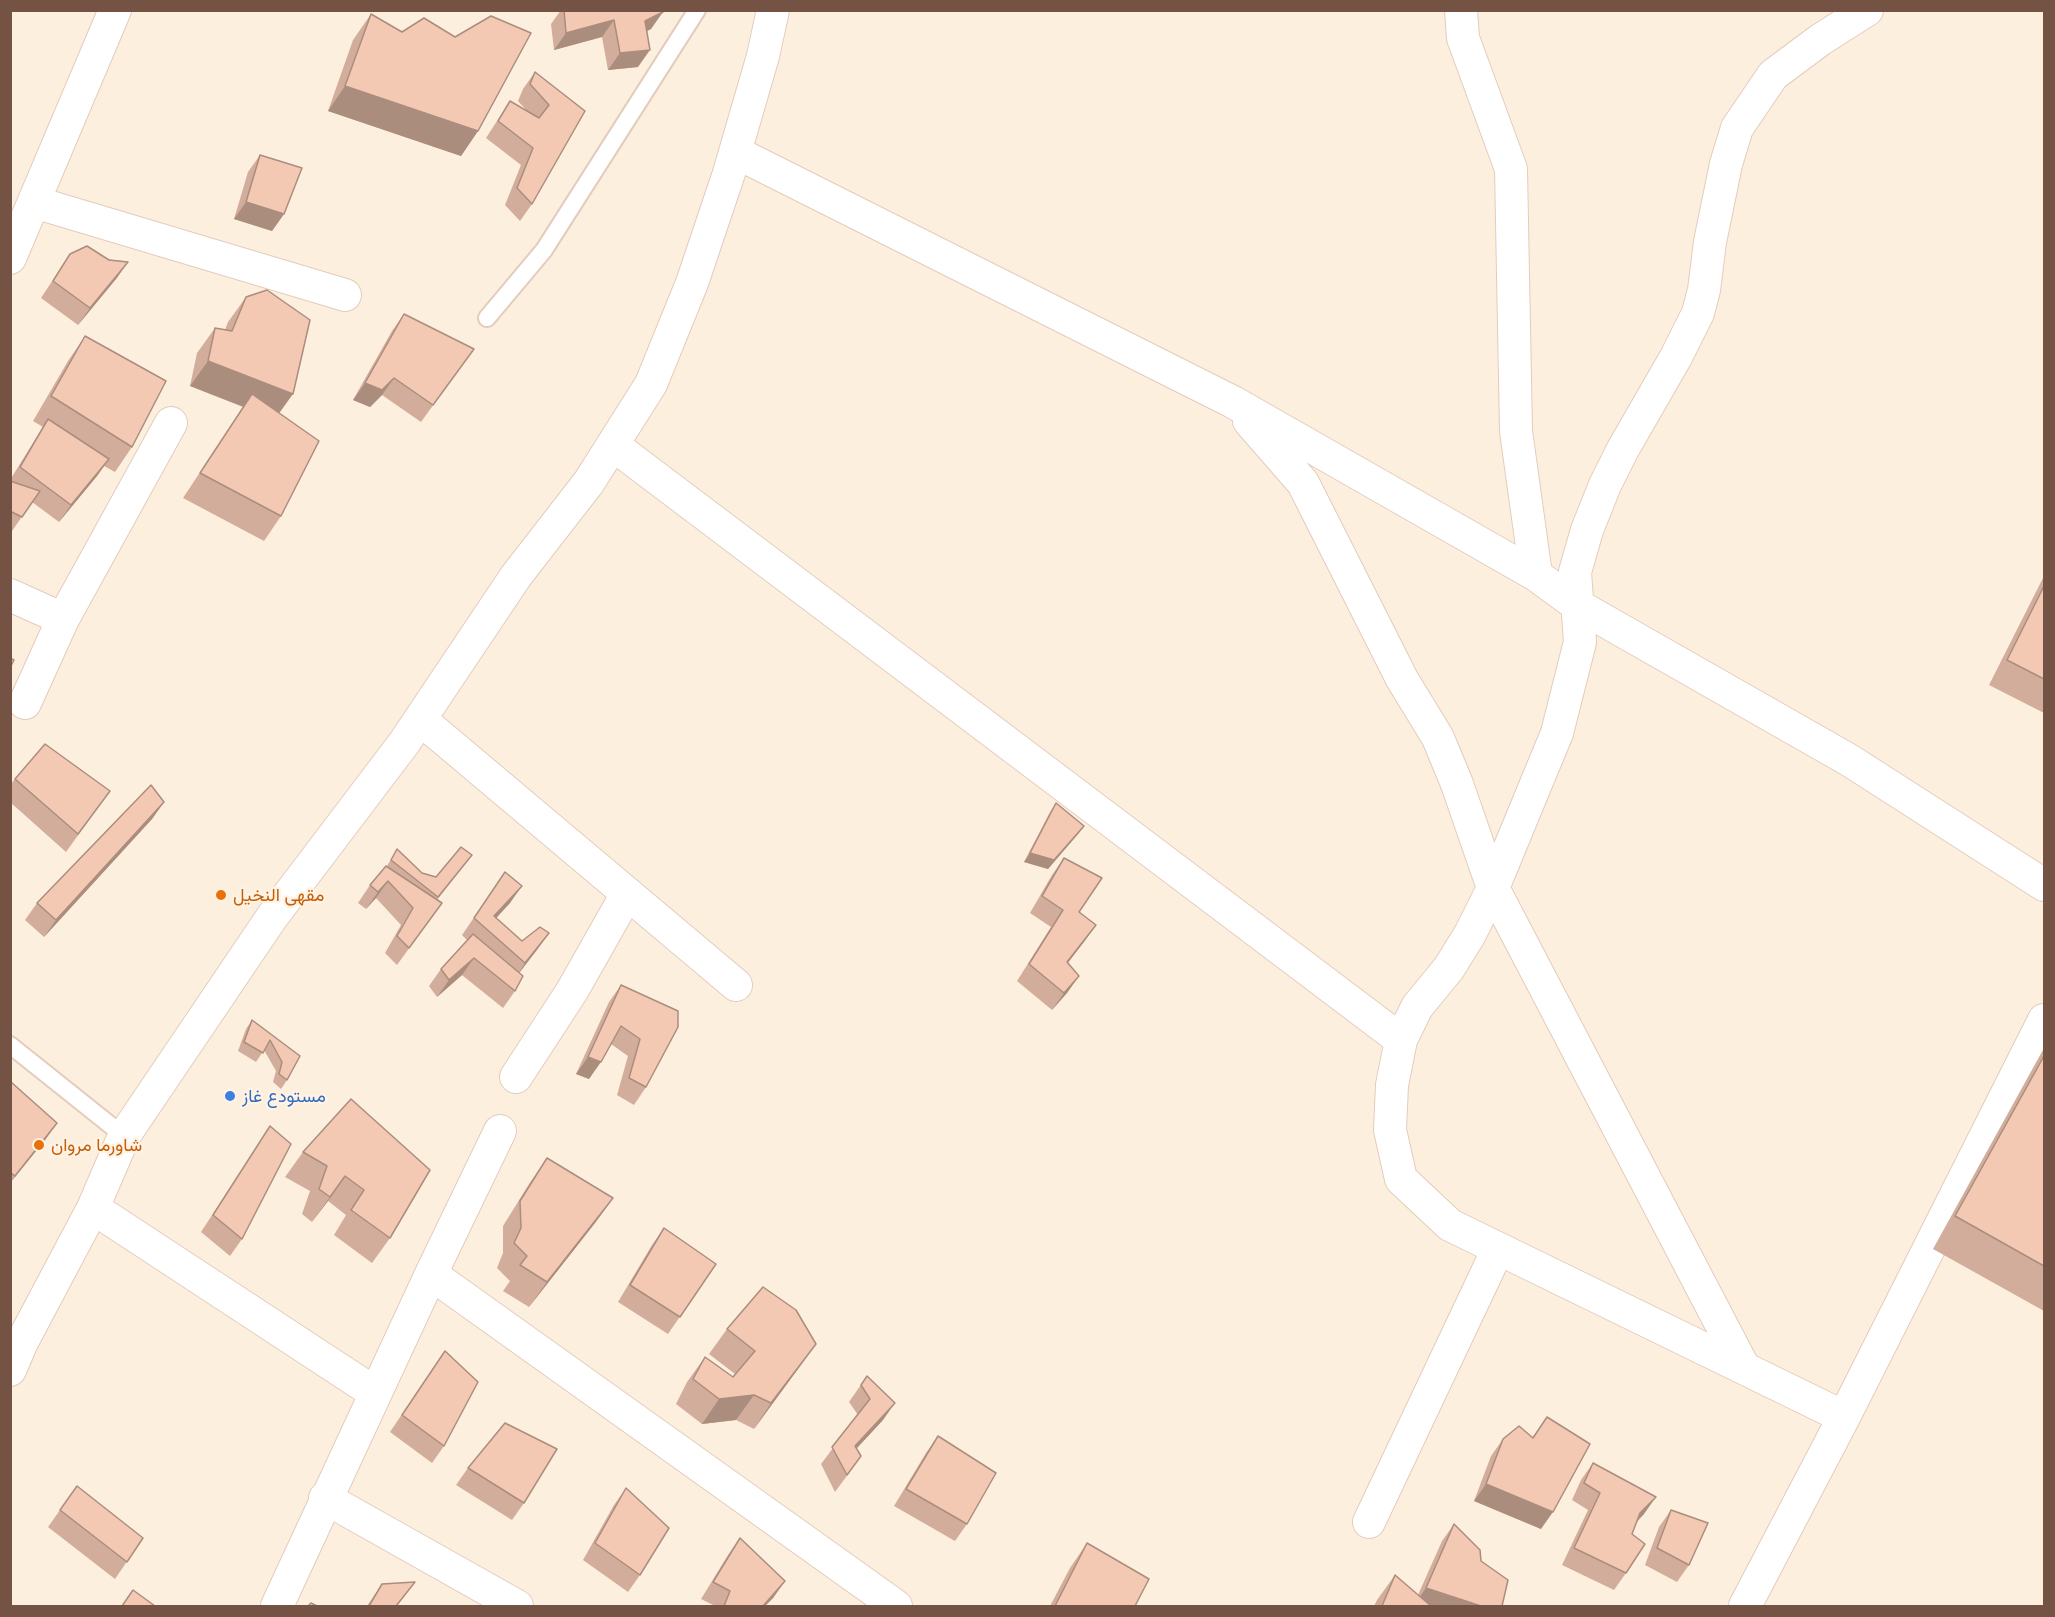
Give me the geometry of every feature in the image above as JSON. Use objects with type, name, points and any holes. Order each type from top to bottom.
[{"type":"street","points":[[10,258],[114,10]]},
{"type":"street","points":[[14,1349],[93,1208],[124,1136],[272,917],[420,719],[516,576],[589,482],[651,384],[692,283],[735,152],[763,56],[773,10]]},
{"type":"street","points":[[1461,10],[1464,38],[1511,169],[1516,431],[1536,575]]},
{"type":"street","points":[[1844,1417],[1450,1225],[1401,1179],[1389,1130],[1392,1085],[1401,1040],[1417,1007],[1449,968],[1470,934],[1493,888],[1557,733],[1580,642],[1575,572],[1587,530],[1605,485],[1623,449],[1676,357],[1698,313],[1724,175],[1737,128],[1773,75],[1820,40],[1867,10]]},
{"type":"street","points":[[735,152],[1233,402],[1536,575],[1577,605],[1849,760],[2044,885]]},
{"type":"street","points":[[34,202],[345,295]]},
{"type":"street","points":[[1233,402],[1303,483],[1402,679],[1437,738],[1457,784],[1493,888],[1744,1368]]},
{"type":"street","points":[[25,703],[63,620],[171,423]]},
{"type":"street","points":[[613,445],[1401,1040]]},
{"type":"street","points":[[10,595],[63,620]]},
{"type":"street","points":[[420,719],[736,985]]},
{"type":"street","points":[[516,1077],[572,991],[627,894]]},
{"type":"street","points":[[1745,1606],[1844,1417],[2044,1020]]},
{"type":"street","points":[[277,1606],[430,1274],[500,1131]]},
{"type":"street","points":[[93,1208],[375,1393]]},
{"type":"street","points":[[1369,1522],[1498,1249]]},
{"type":"street","points":[[430,1274],[896,1606]]},
{"type":"street","points":[[325,1498],[517,1606]]},
{"type":"lane","points":[[487,318],[544,250],[697,10]]},
{"type":"lane","points":[[10,1045],[124,1136]]},
{"type":"building","points":[[564,10],[663,10],[663,12],[645,21],[650,50],[620,53],[614,20],[566,33]]},
{"type":"building","points":[[371,14],[402,32],[424,18],[455,37],[491,16],[531,33],[478,131],[345,86]]},
{"type":"building","points":[[535,72],[585,111],[532,204],[517,188],[533,148],[498,121],[510,101],[539,118],[549,105],[530,84]]},
{"type":"building","points":[[260,155],[302,168],[284,214],[246,202]]},
{"type":"building","points":[[87,246],[109,260],[128,262],[90,308],[53,281],[70,254]]},
{"type":"building","points":[[267,290],[310,320],[293,394],[208,361],[215,328],[232,331],[246,297]]},
{"type":"building","points":[[404,314],[474,349],[433,405],[394,378],[382,390],[365,383]]},
{"type":"building","points":[[85,336],[166,381],[132,447],[51,396]]},
{"type":"building","points":[[252,394],[319,441],[281,516],[200,473]]},
{"type":"building","points":[[48,419],[109,459],[71,505],[20,467]]},
{"type":"building","points":[[10,481],[40,491],[22,517],[10,511]]},
{"type":"building","points":[[2044,586],[2044,679],[2007,660]]},
{"type":"building","points":[[45,744],[110,791],[78,834],[15,779]]},
{"type":"building","points":[[151,785],[164,802],[56,920],[37,903]]},
{"type":"building","points":[[1056,803],[1084,826],[1054,860],[1030,853]]},
{"type":"building","points":[[461,847],[472,855],[438,897],[391,860],[397,849],[422,873],[436,877]]},
{"type":"building","points":[[1064,858],[1102,878],[1079,912],[1096,925],[1067,962],[1079,976],[1064,993],[1029,964],[1063,910],[1042,896]]},
{"type":"building","points":[[386,866],[442,903],[409,948],[397,936],[413,908],[388,881],[378,892],[370,885]]},
{"type":"building","points":[[505,872],[522,886],[494,916],[522,941],[540,927],[549,933],[525,963],[474,918]]},
{"type":"building","points":[[473,934],[523,976],[515,991],[474,958],[449,980],[441,969]]},
{"type":"building","points":[[621,985],[678,1011],[678,1027],[646,1087],[629,1078],[640,1039],[621,1026],[601,1062],[588,1057]]},
{"type":"building","points":[[252,1020],[300,1056],[287,1080],[279,1074],[282,1062],[270,1040],[263,1053],[244,1042]]},
{"type":"building","points":[[2044,1056],[2044,1266],[1955,1216]]},
{"type":"building","points":[[11,1082],[57,1123],[15,1176],[10,1172]]},
{"type":"building","points":[[351,1099],[430,1170],[390,1238],[351,1210],[364,1190],[345,1176],[330,1197],[319,1189],[327,1166],[303,1152]]},
{"type":"building","points":[[270,1126],[291,1144],[242,1239],[213,1215]]},
{"type":"building","points":[[547,1158],[613,1198],[547,1282],[520,1265],[527,1256],[514,1243],[521,1228],[520,1201]]},
{"type":"building","points":[[664,1228],[716,1264],[680,1317],[630,1285]]},
{"type":"building","points":[[763,1287],[796,1310],[816,1344],[771,1403],[754,1395],[719,1399],[693,1379],[705,1357],[733,1377],[755,1351],[727,1329]]},
{"type":"building","points":[[445,1351],[478,1382],[444,1446],[402,1415]]},
{"type":"building","points":[[867,1376],[895,1403],[855,1446],[861,1456],[847,1475],[832,1447],[870,1399],[861,1385]]},
{"type":"building","points":[[1547,1417],[1590,1444],[1553,1512],[1486,1484],[1503,1439],[1519,1426],[1533,1438]]},
{"type":"building","points":[[505,1423],[557,1449],[524,1503],[468,1468]]},
{"type":"building","points":[[938,1436],[996,1473],[967,1524],[906,1489]]},
{"type":"building","points":[[1593,1463],[1656,1497],[1640,1513],[1632,1534],[1645,1544],[1626,1573],[1574,1548],[1600,1493],[1584,1483]]},
{"type":"building","points":[[77,1486],[143,1538],[127,1562],[60,1510]]},
{"type":"building","points":[[626,1488],[669,1528],[640,1575],[595,1543]]},
{"type":"building","points":[[1671,1510],[1708,1523],[1689,1565],[1657,1548]]},
{"type":"building","points":[[1454,1524],[1480,1550],[1481,1561],[1508,1580],[1502,1606],[1481,1606],[1426,1588]]},
{"type":"building","points":[[740,1538],[785,1581],[763,1606],[724,1606],[730,1591],[713,1582]]},
{"type":"building","points":[[1087,1543],[1149,1579],[1135,1606],[1055,1606]]},
{"type":"building","points":[[1395,1575],[1431,1606],[1382,1606]]},
{"type":"building","points":[[415,1582],[396,1606],[369,1606],[382,1584]]},
{"type":"building","points":[[133,1590],[155,1606],[122,1606]]},
{"type":"place","name":"مقهى النخيل","points":[[221,895]]},
{"type":"place","name":"مستودع غاز","points":[[230,1096]]},
{"type":"place","name":"شاورما مروان","points":[[39,1145]]}]
